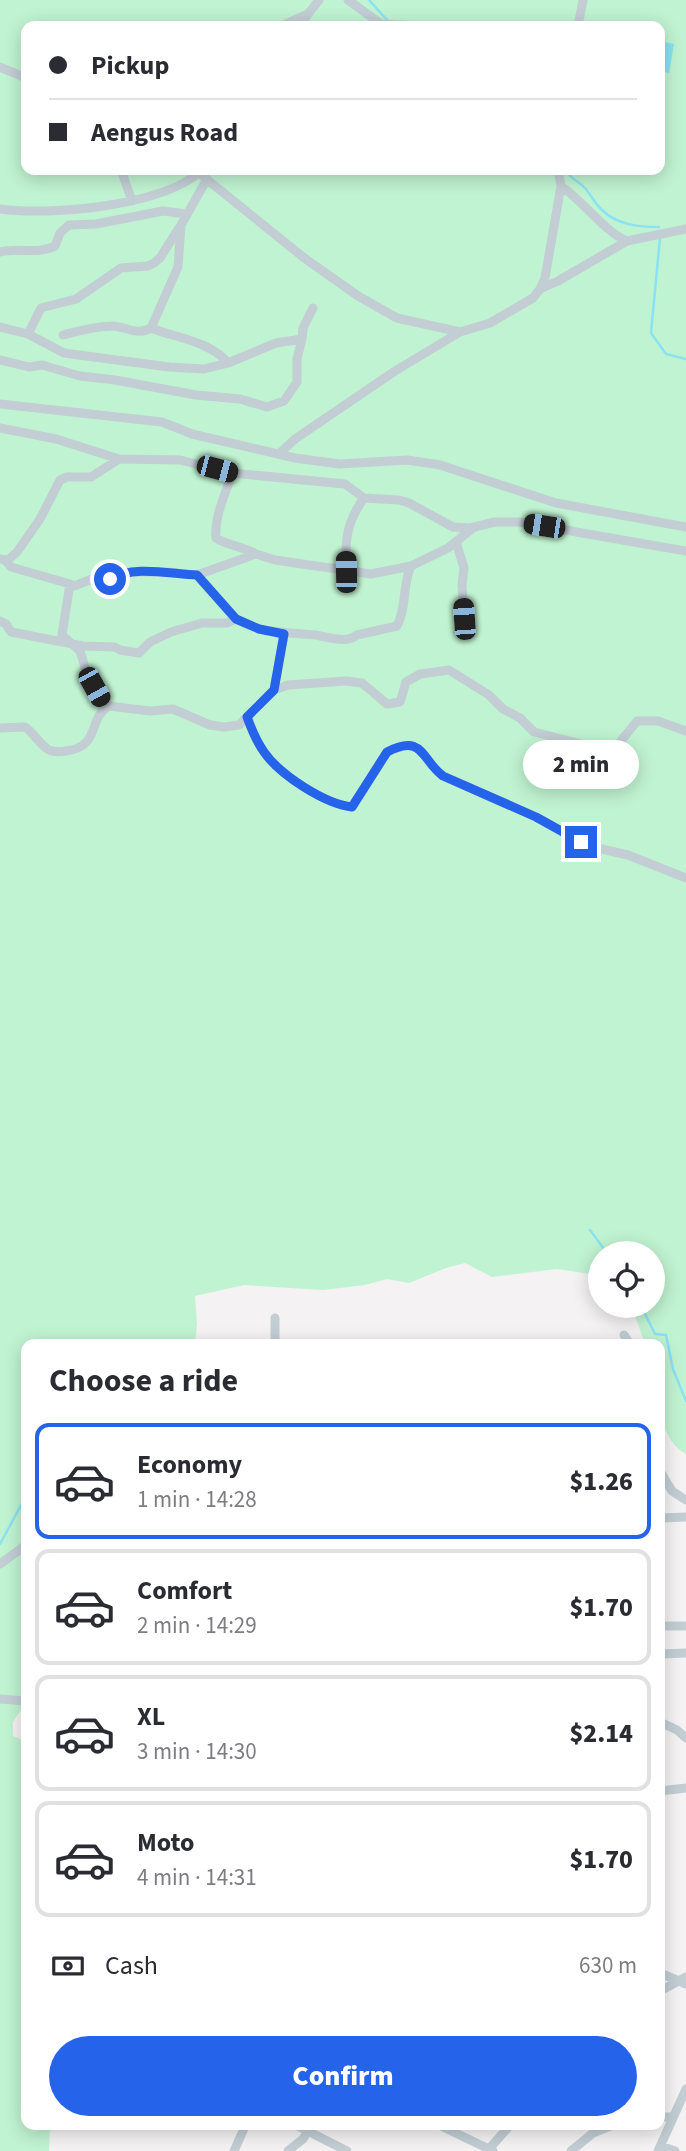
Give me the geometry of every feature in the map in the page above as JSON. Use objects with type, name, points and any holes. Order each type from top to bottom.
[{"type":"street","points":[[302,21],[319,0]]},
{"type":"street","points":[[348,0],[377,21]]},
{"type":"street","points":[[579,21],[583,0]]},
{"type":"street","points":[[292,21],[307,14]]},
{"type":"street","points":[[0,67],[21,76]]},
{"type":"street","points":[[123,175],[132,201]]},
{"type":"street","points":[[0,209],[16,211],[75,208],[132,201],[149,197],[201,175]]},
{"type":"street","points":[[28,334],[41,308],[76,299],[121,268],[148,266],[160,258],[181,225],[203,175]]},
{"type":"street","points":[[204,175],[303,257],[358,296],[397,318],[460,332]]},
{"type":"street","points":[[279,454],[306,431],[460,332],[490,323],[533,298],[545,278],[561,186],[559,175]]},
{"type":"street","points":[[561,186],[617,236],[627,241]]},
{"type":"street","points":[[0,252],[10,249],[48,250],[56,245],[60,233],[69,225],[96,224],[163,211],[186,214]]},
{"type":"street","points":[[63,335],[112,326],[135,332],[144,332],[150,328],[178,267],[181,225]]},
{"type":"street","points":[[540,289],[627,241],[686,229]]},
{"type":"street","points":[[1,360],[29,367],[43,365],[80,376],[196,396],[240,400],[267,407],[284,401],[297,382],[297,359],[303,328],[313,308]]},
{"type":"street","points":[[0,327],[28,334],[64,353],[204,369],[228,363],[276,343],[302,339]]},
{"type":"street","points":[[150,328],[175,334],[218,351],[228,363]]},
{"type":"street","points":[[0,404],[162,422],[192,434],[279,454],[340,464],[423,461],[556,503],[686,527]]},
{"type":"street","points":[[0,428],[56,439],[120,459],[180,460],[232,473],[345,484],[364,498],[399,500],[417,506],[453,527],[519,522],[686,551]]},
{"type":"street","points":[[2,559],[12,558],[17,552],[40,519],[60,480],[67,477],[91,477],[120,459]]},
{"type":"street","points":[[232,473],[223,494],[215,528],[216,538],[275,560],[371,575],[411,566],[442,552],[474,527]]},
{"type":"street","points":[[346,572],[345,539],[354,512],[364,498]]},
{"type":"street","points":[[456,542],[464,568],[464,619]]},
{"type":"street","points":[[2,559],[11,567],[74,586],[92,579],[108,580],[125,572],[197,575],[256,554]]},
{"type":"street","points":[[197,575],[236,619],[259,629],[284,634],[353,639],[358,635],[397,626],[405,607],[405,587],[411,566]]},
{"type":"street","points":[[70,584],[62,631],[65,639],[80,651],[88,677],[106,707]]},
{"type":"street","points":[[0,621],[6,624],[11,632],[70,644],[103,645],[139,653],[150,642],[171,632],[202,623],[228,624],[236,619]]},
{"type":"street","points":[[274,690],[284,634]]},
{"type":"street","points":[[106,707],[114,705],[150,711],[173,709],[209,725],[224,727],[239,725],[274,690],[306,682],[346,681],[362,683],[387,704],[395,704],[400,702],[406,682],[420,674],[449,670],[489,695],[534,732],[609,751],[616,747],[637,721],[658,721],[686,731]]},
{"type":"street","points":[[0,728],[25,727],[51,751],[73,750],[82,748],[89,742],[106,707]]},
{"type":"street","points":[[247,717],[264,752],[272,761],[312,792],[333,804],[352,807],[387,752],[415,746],[423,750],[434,769],[473,790],[536,817],[588,846],[628,855],[686,878]]},
{"type":"street","points":[[275,1318],[275,1339]]},
{"type":"street","points":[[624,1335],[627,1339]]},
{"type":"street","points":[[665,1479],[672,1491],[686,1500]]},
{"type":"street","points":[[665,1518],[686,1517]]},
{"type":"street","points":[[0,1564],[21,1549]]},
{"type":"street","points":[[665,1626],[686,1626]]},
{"type":"street","points":[[665,1654],[686,1653]]},
{"type":"street","points":[[0,1699],[21,1701]]},
{"type":"street","points":[[665,1724],[686,1738]]},
{"type":"street","points":[[665,1790],[686,1787]]},
{"type":"street","points":[[665,1975],[683,1980]]},
{"type":"street","points":[[665,1989],[683,1980]]},
{"type":"street","points":[[675,2151],[659,2148],[686,2089]]},
{"type":"street","points":[[665,2117],[673,2117]]},
{"type":"street","points":[[234,2151],[243,2130]]},
{"type":"street","points":[[288,2151],[303,2139],[309,2130]]},
{"type":"street","points":[[313,2130],[347,2151]]},
{"type":"street","points":[[449,2130],[491,2150],[506,2130]]},
{"type":"street","points":[[571,2151],[600,2130]]},
{"type":"green space","points":[[0,0],[686,0],[686,1454],[675,1445],[665,1428],[665,1339],[643,1339],[636,1318],[665,1318],[665,1241],[588,1241],[588,1274],[557,1269],[492,1277],[465,1263],[409,1283],[387,1279],[365,1285],[323,1290],[244,1285],[195,1296],[196,1339],[21,1339],[21,1710],[13,1722],[13,1736],[21,1739],[21,2130],[50,2130],[49,2151],[0,2151]]},
{"type":"water","points":[[665,42],[674,44],[669,73],[665,72]]},
{"type":"waterway","points":[[369,0],[387,20]]},
{"type":"waterway","points":[[569,175],[614,219],[629,224],[659,227]]},
{"type":"waterway","points":[[660,238],[651,333],[666,354],[686,359]]},
{"type":"waterway","points":[[590,1230],[598,1241]]},
{"type":"waterway","points":[[647,1318],[655,1334],[666,1335],[673,1369],[686,1401]]},
{"type":"waterway","points":[[0,1544],[21,1505]]},
{"type":"route","points":[[110,579],[125,572],[197,575],[236,619],[259,629],[284,634],[274,690],[247,717],[264,752],[272,761],[312,792],[333,804],[352,807],[387,752],[415,746],[423,750],[434,769],[443,776],[458,780],[473,790],[536,817],[581,842]]}]
